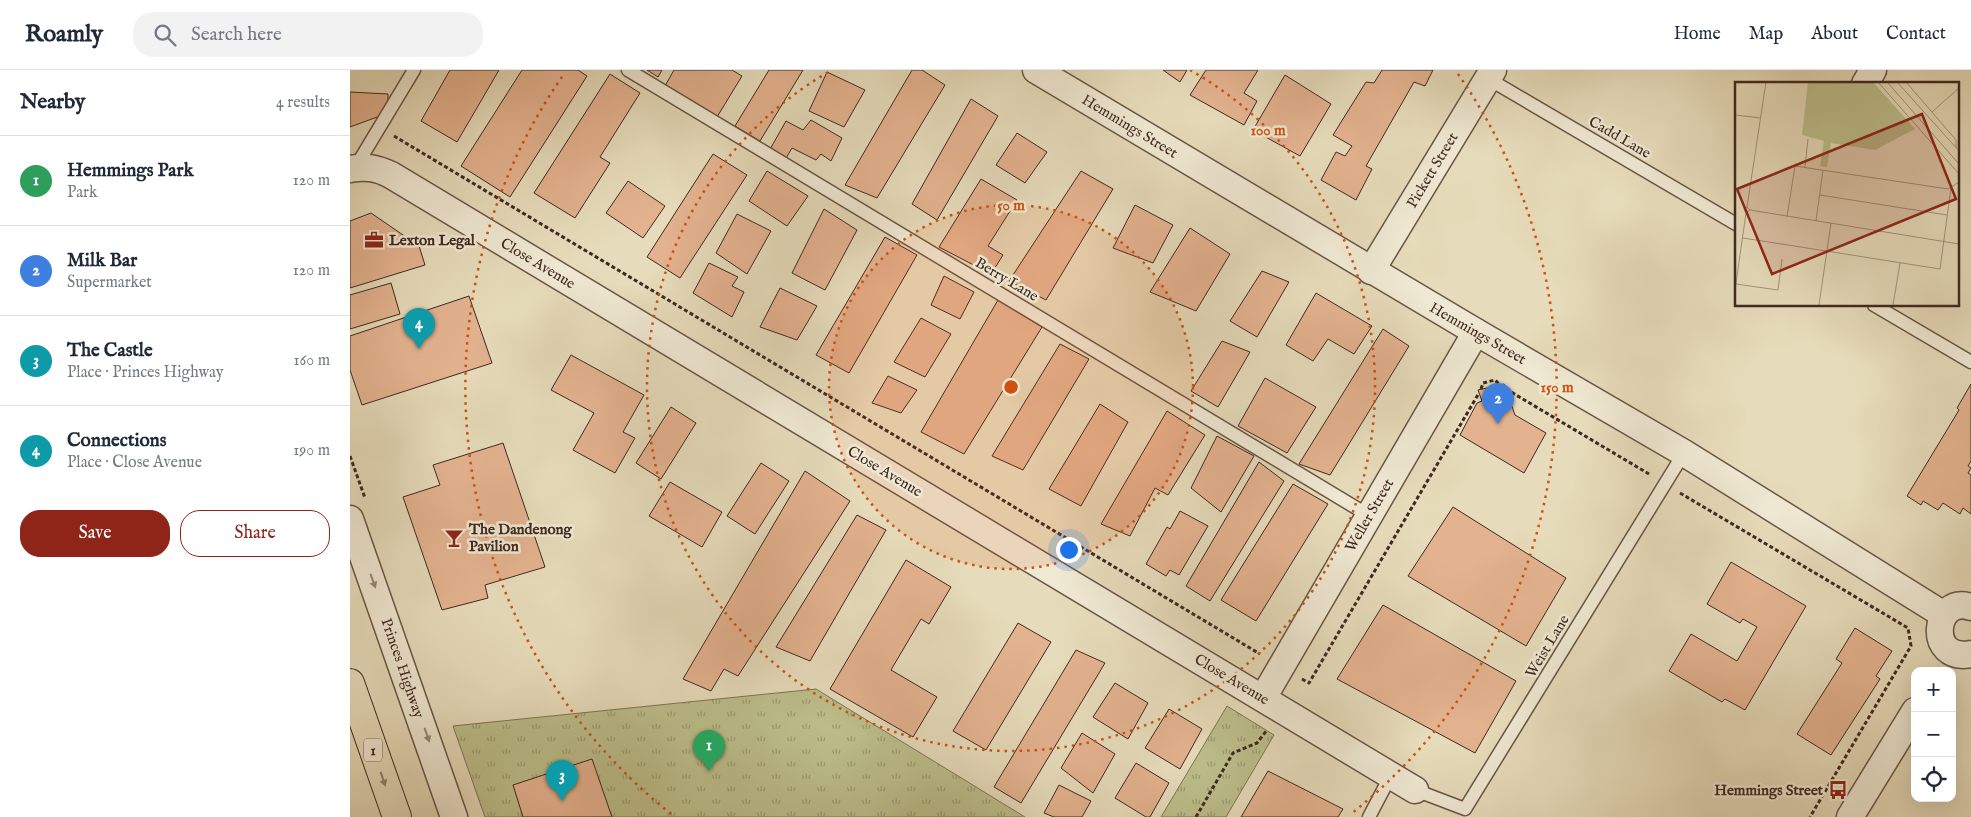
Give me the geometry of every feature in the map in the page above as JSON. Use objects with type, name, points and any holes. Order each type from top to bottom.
[{"type":"highway","name":"1","points":[[350,683],[397,817]]},
{"type":"street","name":"Hemmings Street","points":[[1036,70],[1371,271],[1684,453],[1944,615]]},
{"type":"street","points":[[1866,82],[1873,70]]},
{"type":"street","name":"Pickett Street","points":[[1371,271],[1490,72]]},
{"type":"street","name":"Close Avenue","points":[[352,169],[374,168],[391,175],[1415,790]]},
{"type":"street","name":"Weller Street","points":[[1263,698],[1476,332]]},
{"type":"street","name":"Princes Highway","points":[[350,519],[454,817]]},
{"type":"street","points":[[1954,659],[1940,638],[1939,630],[1944,615],[1958,606],[1971,607]]},
{"type":"street","points":[[1850,817],[1914,712]]},
{"type":"lane","points":[[352,169],[380,128],[414,70]]},
{"type":"lane","name":"Berry Lane","points":[[628,70],[1368,515]]},
{"type":"lane","name":"Cadd Lane","points":[[1490,72],[1735,223]]},
{"type":"lane","points":[[1876,306],[1971,362]]},
{"type":"lane","name":"Weist Lane","points":[[1415,790],[1465,809],[1684,453]]},
{"type":"lane","points":[[1369,817],[1390,775]]},
{"type":"path","points":[[380,128],[1310,683],[1479,393]]},
{"type":"path","points":[[1482,389],[1483,383],[1495,380],[1500,385]]},
{"type":"path","points":[[1506,389],[1651,476]]},
{"type":"path","points":[[1677,491],[1908,628],[1911,646],[1810,817]]},
{"type":"path","points":[[1196,817],[1233,753],[1257,743],[1271,725],[1263,698]]},
{"type":"green space","points":[[816,689],[1025,817],[485,817],[453,726]]},
{"type":"green space","points":[[1227,706],[1274,735],[1226,817],[1161,817]]},
{"type":"building","points":[[450,70],[499,70],[457,142],[421,121]]},
{"type":"building","points":[[522,70],[578,70],[587,76],[510,197],[461,166]]},
{"type":"building","points":[[647,70],[662,70],[658,77]]},
{"type":"building","points":[[674,70],[732,70],[742,76],[717,117],[665,86]]},
{"type":"building","points":[[769,70],[803,70],[760,141],[735,126]]},
{"type":"building","points":[[912,70],[922,70],[945,85],[877,198],[845,185]]},
{"type":"building","points":[[1163,70],[1187,70],[1180,82]]},
{"type":"building","points":[[1206,70],[1258,70],[1244,93],[1257,101],[1244,125],[1190,95]]},
{"type":"building","points":[[1382,70],[1433,70],[1425,86],[1414,82],[1366,166],[1372,169],[1356,200],[1321,180],[1336,152],[1345,156],[1352,146],[1333,135],[1366,82],[1374,83]]},
{"type":"building","points":[[827,72],[865,90],[844,127],[809,111]]},
{"type":"building","points":[[610,74],[640,93],[600,157],[610,163],[575,218],[534,193]]},
{"type":"building","points":[[1285,75],[1331,104],[1300,156],[1253,130]]},
{"type":"building","points":[[350,92],[388,94],[388,104],[380,116],[350,127]]},
{"type":"building","points":[[971,99],[998,116],[937,220],[912,204]]},
{"type":"building","points":[[811,120],[842,138],[831,161],[821,154],[816,160],[792,148],[785,160],[769,151],[786,121],[803,130]]},
{"type":"building","points":[[1017,133],[1047,152],[1025,183],[996,165]]},
{"type":"building","points":[[713,154],[747,175],[680,278],[647,257]]},
{"type":"building","points":[[767,171],[808,196],[787,226],[749,201]]},
{"type":"building","points":[[1081,171],[1113,189],[1046,300],[1009,281]]},
{"type":"building","points":[[981,179],[1017,200],[988,246],[1003,255],[991,274],[939,247]]},
{"type":"building","points":[[628,181],[665,206],[643,238],[606,213]]},
{"type":"building","points":[[1135,205],[1173,225],[1153,263],[1113,248]]},
{"type":"building","points":[[824,209],[857,230],[825,290],[792,273]]},
{"type":"building","points":[[371,213],[419,246],[425,265],[350,288],[350,221]]},
{"type":"building","points":[[737,214],[771,231],[747,274],[716,253]]},
{"type":"building","points":[[1190,228],[1230,254],[1196,311],[1150,292]]},
{"type":"building","points":[[885,237],[917,255],[849,373],[816,355]]},
{"type":"building","points":[[709,263],[738,277],[732,286],[744,292],[732,317],[693,293]]},
{"type":"building","points":[[1262,271],[1289,282],[1257,337],[1230,321]]},
{"type":"building","points":[[944,276],[974,292],[960,319],[931,305]]},
{"type":"building","points":[[391,283],[400,314],[350,329],[350,295]]},
{"type":"building","points":[[780,288],[817,306],[797,340],[760,327]]},
{"type":"building","points":[[1316,293],[1372,326],[1354,354],[1328,339],[1313,361],[1286,345]]},
{"type":"building","points":[[469,296],[492,363],[362,405],[350,370],[350,336]]},
{"type":"building","points":[[998,300],[1042,327],[964,454],[921,432]]},
{"type":"building","points":[[921,318],[951,334],[925,377],[894,362]]},
{"type":"building","points":[[1383,329],[1409,346],[1330,475],[1299,464]]},
{"type":"building","points":[[1222,341],[1250,352],[1218,407],[1191,391]]},
{"type":"building","points":[[1060,344],[1089,359],[1023,470],[992,456]]},
{"type":"building","points":[[571,355],[644,395],[623,432],[635,438],[615,473],[573,450],[594,413],[551,390]]},
{"type":"building","points":[[888,376],[917,390],[901,413],[872,403]]},
{"type":"building","points":[[1265,378],[1316,407],[1287,453],[1238,426]]},
{"type":"building","points":[[1504,384],[1515,415],[1546,433],[1524,473],[1460,435],[1477,403],[1482,401],[1478,390]]},
{"type":"building","points":[[1971,384],[1971,461],[1968,466],[1971,468],[1968,473],[1971,475],[1971,514],[1963,508],[1960,514],[1943,503],[1938,510],[1923,501],[1921,505],[1907,496],[1959,410],[1957,408]]},
{"type":"building","points":[[1100,404],[1128,422],[1081,506],[1049,489]]},
{"type":"building","points":[[671,407],[696,423],[661,479],[636,463]]},
{"type":"building","points":[[1167,411],[1205,435],[1168,495],[1155,488],[1130,536],[1101,524]]},
{"type":"building","points":[[1217,436],[1254,456],[1221,512],[1191,488]]},
{"type":"building","points":[[503,443],[545,567],[485,585],[488,598],[442,610],[403,497],[440,485],[433,465]]},
{"type":"building","points":[[1259,462],[1284,481],[1210,601],[1186,586]]},
{"type":"building","points":[[761,463],[789,481],[755,534],[727,516]]},
{"type":"building","points":[[805,471],[850,501],[738,676],[724,669],[711,691],[683,679]]},
{"type":"building","points":[[670,482],[722,512],[702,547],[649,516]]},
{"type":"building","points":[[1293,484],[1328,504],[1256,621],[1221,600]]},
{"type":"building","points":[[1453,507],[1566,578],[1526,646],[1408,576]]},
{"type":"building","points":[[1180,511],[1208,526],[1179,575],[1170,570],[1166,576],[1146,564],[1167,527],[1170,529]]},
{"type":"building","points":[[857,515],[886,530],[810,661],[776,647]]},
{"type":"building","points":[[906,560],[951,587],[929,624],[921,619],[891,670],[937,697],[913,737],[830,689]]},
{"type":"building","points":[[1731,562],[1806,606],[1745,710],[1725,699],[1722,702],[1669,671],[1691,634],[1737,661],[1757,627],[1743,619],[1740,623],[1707,604]]},
{"type":"building","points":[[1383,605],[1516,681],[1475,753],[1337,679]]},
{"type":"building","points":[[1018,623],[1051,642],[986,750],[953,731]]},
{"type":"building","points":[[1855,628],[1892,651],[1876,676],[1880,679],[1831,755],[1797,734],[1842,663],[1836,659]]},
{"type":"building","points":[[1076,650],[1105,663],[1021,803],[994,787]]},
{"type":"building","points":[[1115,683],[1148,703],[1128,739],[1093,717]]},
{"type":"building","points":[[1169,709],[1202,729],[1180,769],[1145,748]]},
{"type":"building","points":[[1082,733],[1115,754],[1093,793],[1061,768]]},
{"type":"building","points":[[592,759],[612,817],[523,817],[513,785]]},
{"type":"building","points":[[1136,763],[1169,783],[1150,817],[1146,817],[1115,798]]},
{"type":"building","points":[[1268,771],[1343,809],[1338,817],[1241,817]]},
{"type":"building","points":[[1059,785],[1091,801],[1082,817],[1054,817],[1044,813]]},
{"type":"place","name":"Lexton Legal","points":[[374,240]]},
{"type":"place","name":"Connections","points":[[419,349]]},
{"type":"place","name":"Milk Bar","points":[[1498,424]]},
{"type":"place","name":"The Dandenong Pavilion","points":[[454,538]]},
{"type":"place","name":"Hemmings Park","points":[[709,771]]},
{"type":"place","name":"Hemmings Street","points":[[1838,790]]},
{"type":"place","name":"The Castle","points":[[562,801]]}]
